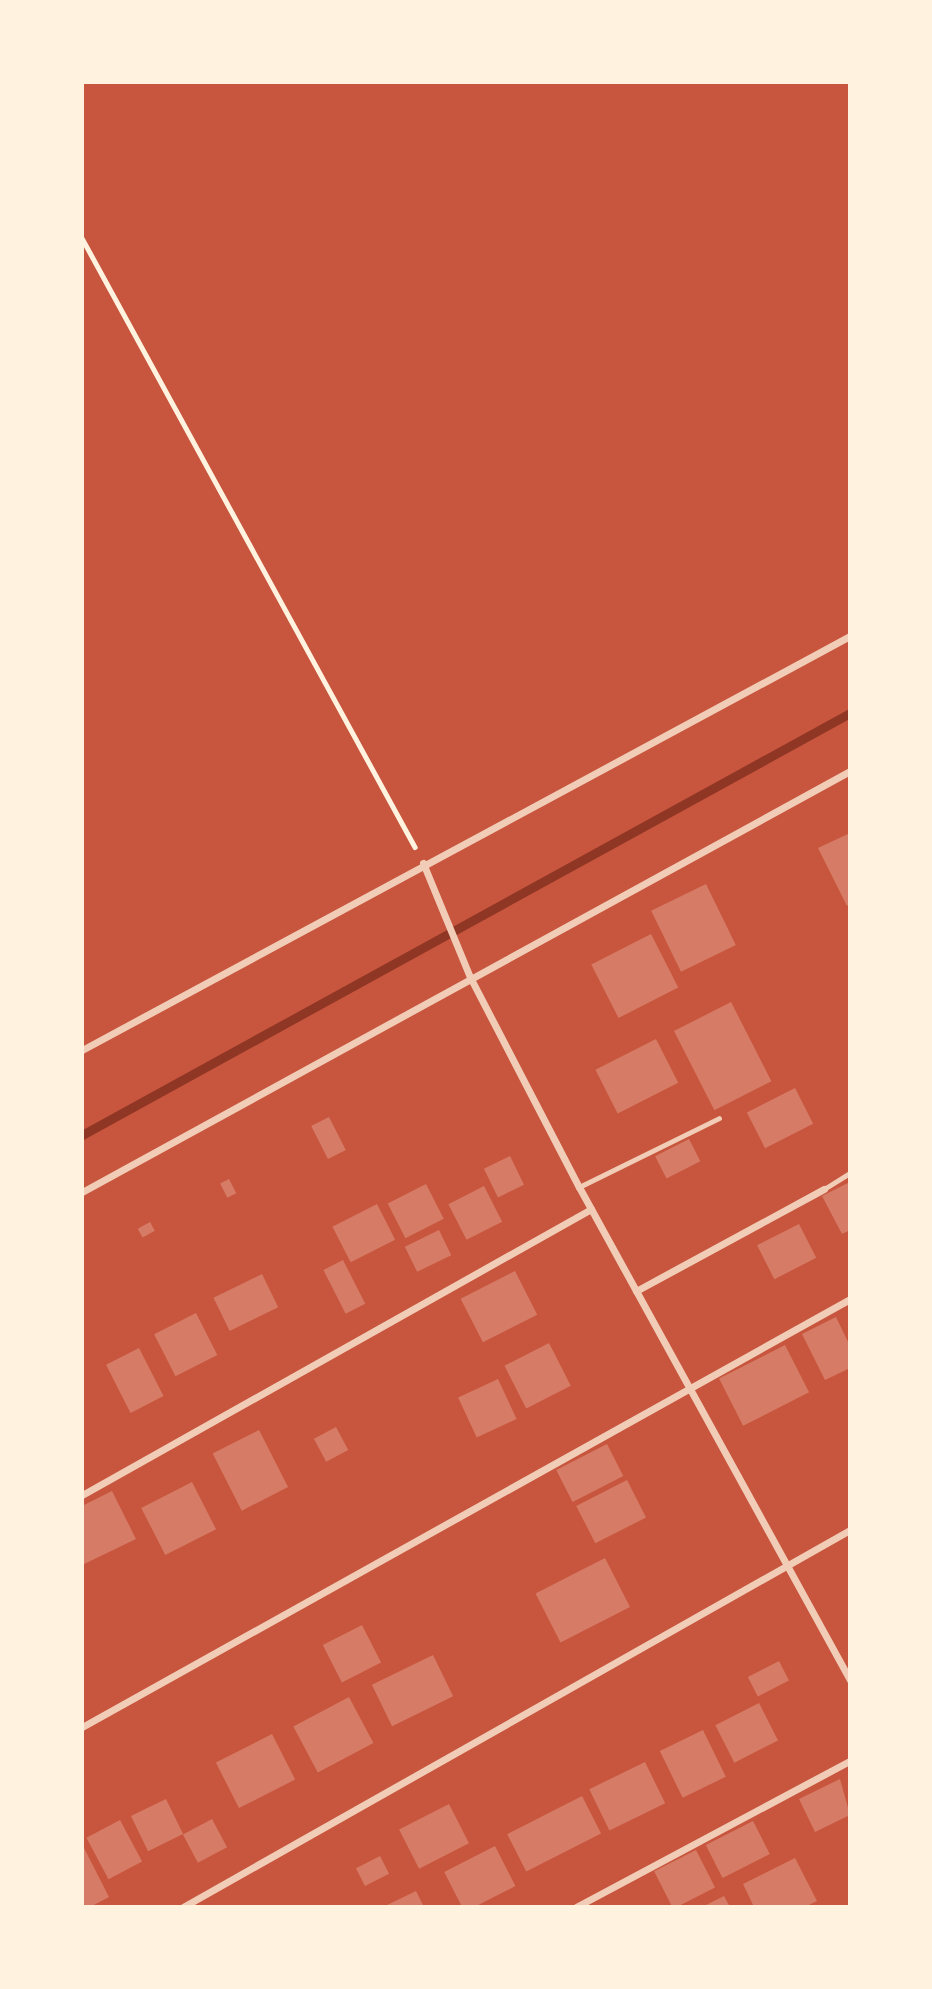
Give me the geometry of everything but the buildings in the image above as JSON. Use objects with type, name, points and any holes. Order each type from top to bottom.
[{"type":"street","points":[[82,1050],[423,863],[850,636]]},
{"type":"street","points":[[82,1192],[850,771]]},
{"type":"street","points":[[423,863],[470,977],[579,1187],[687,1388],[850,1680]]},
{"type":"street","points":[[636,1291],[824,1189]]},
{"type":"street","points":[[82,1495],[591,1209]]},
{"type":"street","points":[[82,1727],[850,1299]]},
{"type":"street","points":[[183,1907],[786,1563],[812,1555],[850,1530]]},
{"type":"street","points":[[576,1907],[850,1761]]},
{"type":"lane","points":[[579,1187],[719,1118]]},
{"type":"lane","points":[[824,1189],[850,1173]]},
{"type":"path","points":[[82,238],[423,863]]},
{"type":"waterway","points":[[82,1135],[850,713]]}]
